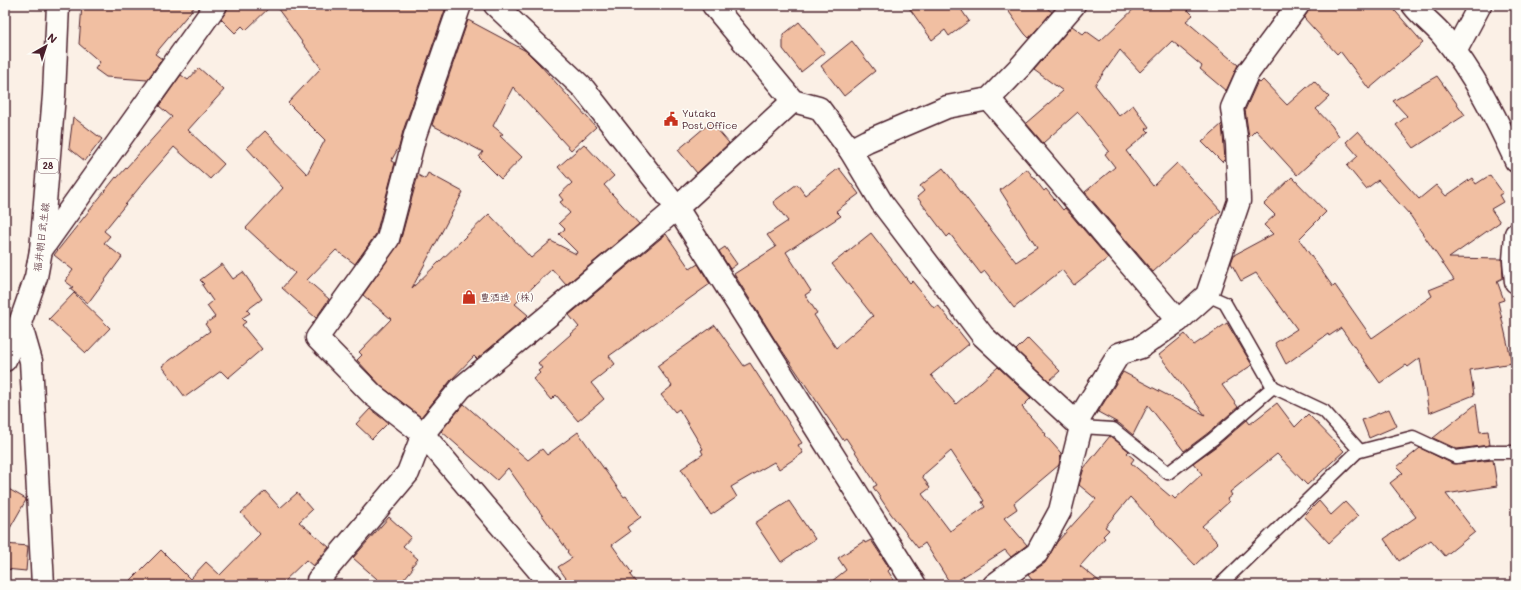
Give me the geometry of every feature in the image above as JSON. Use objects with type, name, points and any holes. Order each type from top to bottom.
[{"type":"street","name":"福井朝日武生線","points":[[5,360],[36,277],[41,250],[54,95],[58,5]]},
{"type":"street","points":[[41,250],[216,5]]},
{"type":"street","points":[[460,5],[415,135],[388,239],[317,338],[373,394],[423,434],[551,585]]},
{"type":"street","points":[[495,5],[584,89],[677,208],[915,585]]},
{"type":"street","points":[[713,5],[793,101],[819,108],[850,150],[882,204],[983,336],[1079,425]]},
{"type":"street","points":[[850,150],[867,141],[947,107],[989,99],[1021,66],[1074,5]]},
{"type":"street","points":[[994,585],[1037,553],[1060,511],[1079,425],[1119,354],[1141,347],[1178,321],[1207,295],[1239,201],[1237,144],[1232,108],[1247,74],[1298,5]]},
{"type":"street","points":[[1413,5],[1456,52],[1496,117],[1516,161]]},
{"type":"street","points":[[1456,52],[1480,5]]},
{"type":"street","points":[[989,99],[1178,321]]},
{"type":"street","points":[[322,585],[318,580],[408,473],[423,434],[461,388],[677,208],[793,101]]},
{"type":"street","points":[[1516,234],[1514,260],[1516,282]]},
{"type":"street","points":[[20,323],[31,361],[43,585]]},
{"type":"lane","points":[[1207,295],[1225,303],[1273,386],[1324,411],[1359,450]]},
{"type":"lane","points":[[1079,425],[1113,429],[1168,473],[1213,439],[1273,386]]},
{"type":"lane","points":[[1220,585],[1359,450],[1360,451],[1413,437],[1456,457],[1491,452],[1516,452]]},
{"type":"building","points":[[82,5],[196,5],[155,54],[162,59],[147,80],[106,77],[95,69],[100,62],[79,44]]},
{"type":"building","points":[[228,5],[272,5],[246,30],[242,26],[235,33],[221,19],[226,12]]},
{"type":"building","points":[[275,5],[442,5],[446,7],[403,131],[399,147],[391,161],[395,163],[376,234],[355,264],[336,250],[307,280],[329,299],[316,318],[282,288],[295,273],[246,228],[283,188],[247,148],[265,131],[307,174],[325,140],[288,103],[321,68]]},
{"type":"building","points":[[907,5],[958,5],[969,21],[949,36],[945,30],[932,40]]},
{"type":"building","points":[[1004,5],[1043,5],[1052,12],[1029,38]]},
{"type":"building","points":[[1138,5],[1183,5],[1193,15],[1186,21],[1238,65],[1226,91],[1200,69],[1202,66],[1172,41],[1140,72],[1120,50],[1095,85],[1119,116],[1133,105],[1149,127],[1146,129],[1149,132],[1126,151],[1153,186],[1177,163],[1221,211],[1153,272],[1085,192],[1115,167],[1105,154],[1109,151],[1078,112],[1043,143],[1026,123],[1063,91],[1034,70],[1072,26],[1083,34],[1086,31],[1100,41]]},
{"type":"building","points":[[1312,5],[1390,5],[1423,43],[1369,89],[1340,51],[1337,54],[1304,18]]},
{"type":"building","points":[[468,20],[526,51],[596,127],[571,150],[513,87],[493,126],[503,134],[500,136],[522,157],[501,179],[479,157],[483,152],[432,125]]},
{"type":"building","points":[[799,22],[825,53],[801,72],[783,49],[783,35]]},
{"type":"building","points":[[852,41],[875,71],[844,96],[821,66]]},
{"type":"building","points":[[199,68],[224,90],[188,130],[224,164],[210,179],[174,147],[104,231],[110,236],[104,243],[122,257],[88,303],[70,289],[73,287],[65,281],[73,270],[54,255],[116,177],[117,178],[172,117],[159,106],[181,75],[188,80]]},
{"type":"building","points":[[1437,76],[1465,115],[1414,148],[1396,125],[1407,116],[1393,101]]},
{"type":"building","points":[[1263,80],[1287,105],[1314,81],[1329,97],[1316,109],[1332,126],[1339,137],[1297,175],[1256,130],[1249,137],[1245,110],[1258,81],[1260,83]]},
{"type":"building","points":[[73,117],[102,139],[85,161],[69,148]]},
{"type":"building","points":[[711,122],[729,143],[697,173],[678,150]]},
{"type":"building","points":[[1222,124],[1225,159],[1222,162],[1202,142]]},
{"type":"building","points":[[1358,131],[1419,199],[1436,185],[1446,196],[1472,178],[1476,184],[1490,175],[1503,193],[1499,195],[1503,202],[1491,209],[1500,222],[1449,258],[1502,259],[1503,278],[1497,281],[1504,300],[1498,302],[1512,363],[1470,370],[1474,395],[1429,413],[1420,358],[1408,367],[1406,365],[1380,383],[1341,328],[1329,336],[1328,334],[1286,364],[1275,343],[1297,329],[1256,273],[1241,281],[1231,263],[1234,255],[1273,234],[1264,225],[1275,215],[1264,204],[1292,177],[1326,212],[1299,239],[1333,287],[1335,285],[1372,338],[1432,296],[1429,290],[1454,280],[1410,215],[1378,180],[1366,189],[1347,166],[1358,156],[1346,142]]},
{"type":"building","points":[[584,144],[614,176],[604,185],[639,224],[566,285],[552,269],[515,304],[528,315],[477,359],[474,356],[451,380],[421,417],[381,386],[357,360],[362,355],[359,352],[391,319],[363,295],[400,242],[418,175],[425,179],[428,173],[463,192],[412,288],[489,214],[531,258],[551,241],[576,254],[577,252],[559,234],[565,229],[559,223],[570,213],[560,202],[563,200],[559,195],[572,183],[558,167]]},
{"type":"building","points":[[839,168],[859,194],[836,211],[841,216],[786,252],[811,291],[805,295],[817,313],[814,315],[836,348],[873,316],[832,264],[871,233],[910,283],[912,281],[934,308],[938,305],[969,344],[931,375],[956,404],[998,367],[1031,398],[1022,407],[1061,453],[1059,465],[1014,503],[1017,509],[1004,518],[1027,545],[1011,557],[1005,550],[955,582],[954,580],[950,583],[925,543],[918,548],[891,514],[873,487],[877,485],[846,438],[843,440],[777,343],[734,274],[776,247],[767,235],[788,221],[773,202],[797,184],[805,195]],"holes":[[[951,451],[984,501],[982,502],[985,507],[950,531],[922,494],[930,488],[922,476]]]},
{"type":"building","points":[[943,168],[1016,262],[1037,248],[1000,190],[1027,169],[1044,191],[1046,189],[1063,210],[1065,208],[1108,258],[1074,285],[1062,270],[1014,308],[985,271],[981,274],[950,234],[947,237],[917,197],[924,191],[920,186]]},
{"type":"building","points":[[666,234],[690,269],[698,264],[710,284],[609,356],[615,364],[591,383],[604,399],[578,421],[556,395],[551,400],[533,379],[540,373],[538,371],[542,368],[538,363],[579,327],[569,315]]},
{"type":"building","points":[[725,247],[737,264],[730,269],[719,251]]},
{"type":"building","points":[[222,264],[233,279],[243,272],[262,299],[247,310],[250,313],[242,318],[246,322],[242,325],[262,349],[228,378],[221,371],[185,397],[162,366],[210,331],[205,324],[215,317],[207,306],[213,301],[202,285],[204,284],[200,280]]},
{"type":"building","points":[[74,293],[110,328],[86,353],[49,319]]},
{"type":"building","points":[[1227,323],[1252,365],[1222,385],[1238,407],[1208,433],[1184,451],[1148,405],[1133,435],[1120,424],[1098,412],[1123,372],[1205,415],[1159,355],[1185,334],[1194,345]]},
{"type":"building","points":[[715,325],[744,366],[750,363],[802,443],[798,445],[803,453],[779,469],[774,462],[731,487],[737,497],[711,515],[681,469],[703,454],[701,450],[703,449],[679,409],[675,412],[661,395],[672,386],[657,366]]},
{"type":"building","points":[[1028,338],[1060,371],[1049,381],[1016,350]]},
{"type":"building","points":[[1277,403],[1295,427],[1308,414],[1344,451],[1307,485],[1277,454],[1230,492],[1232,495],[1227,499],[1229,502],[1202,526],[1218,543],[1195,565],[1130,497],[1105,527],[1109,530],[1103,536],[1105,538],[1080,566],[1104,585],[1036,585],[1028,575],[1045,563],[1057,542],[1096,499],[1079,485],[1084,468],[1110,436],[1129,451],[1127,453],[1134,459],[1131,463],[1175,499],[1202,474],[1193,463],[1218,445],[1247,420],[1250,424]]},
{"type":"building","points":[[464,404],[528,460],[542,449],[547,455],[578,432],[624,497],[626,496],[641,517],[627,527],[630,532],[612,545],[632,573],[630,575],[638,585],[571,585],[558,567],[572,558],[508,468],[497,480],[441,431]]},
{"type":"building","points":[[1476,404],[1480,432],[1488,431],[1490,445],[1457,449],[1433,438]]},
{"type":"building","points":[[370,409],[388,423],[372,439],[356,424]]},
{"type":"building","points":[[1389,409],[1397,426],[1369,438],[1362,420]]},
{"type":"building","points":[[1420,448],[1453,464],[1493,460],[1497,486],[1446,494],[1475,532],[1445,556],[1431,540],[1399,561],[1384,539],[1416,517],[1390,483],[1403,473],[1397,467]]},
{"type":"building","points":[[5,487],[26,500],[5,537]]},
{"type":"building","points":[[265,491],[280,508],[297,493],[312,510],[299,522],[329,547],[313,566],[306,560],[280,585],[126,585],[161,550],[190,579],[206,562],[220,575],[260,534],[241,513]]},
{"type":"building","points":[[789,501],[815,539],[781,562],[755,523]]},
{"type":"building","points":[[1319,501],[1331,515],[1345,502],[1358,516],[1329,543],[1304,516]]},
{"type":"building","points":[[389,517],[411,537],[403,546],[418,559],[412,566],[413,568],[399,585],[384,585],[353,558]]},
{"type":"building","points":[[871,540],[890,569],[888,571],[897,585],[827,585],[846,570],[838,558],[864,541],[865,543]]},
{"type":"building","points":[[5,544],[28,546],[26,571],[5,569]]},
{"type":"place","name":"Yutaka Post Office","points":[[671,119]]},
{"type":"place","name":"豊酒造（株）","points":[[469,297]]}]
